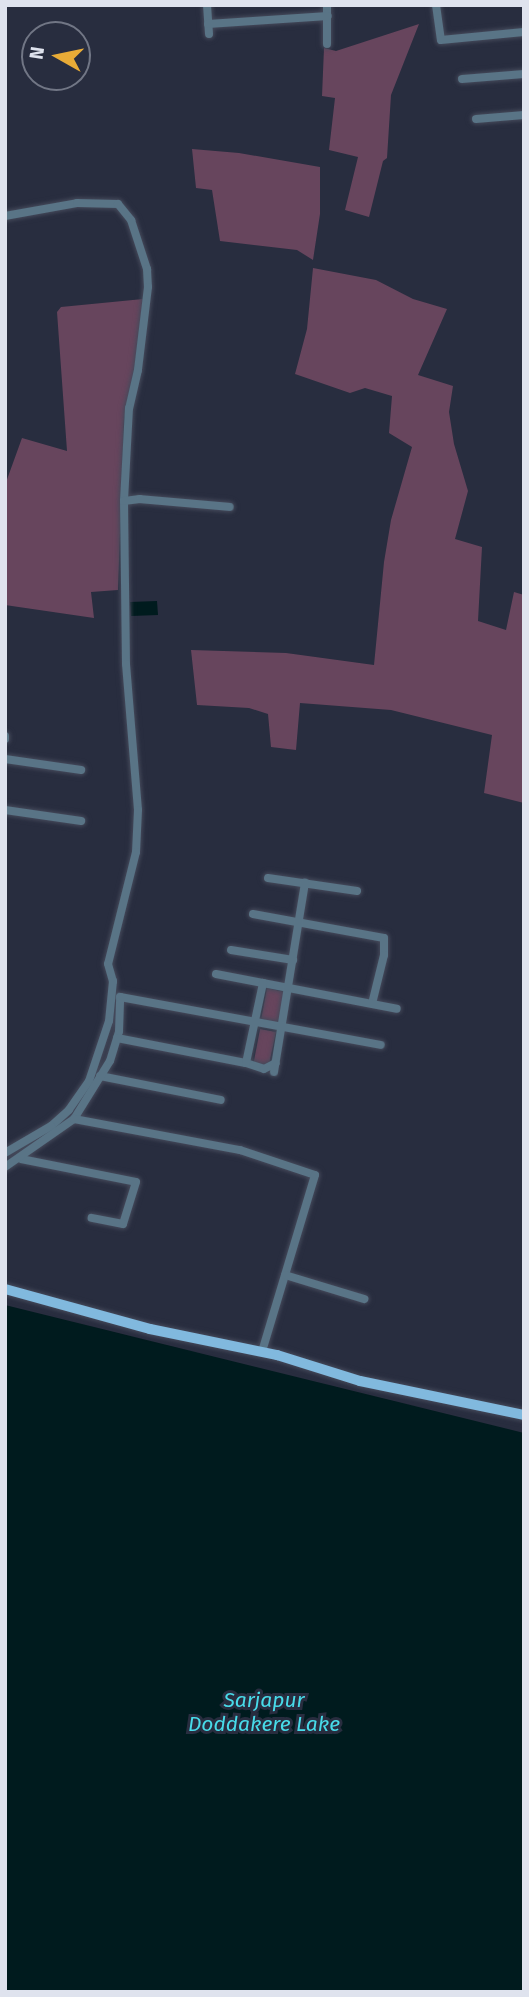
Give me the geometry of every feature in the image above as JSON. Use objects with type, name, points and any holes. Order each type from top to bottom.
[{"type":"main road","points":[[5,1289],[150,1328],[262,1352],[360,1381],[524,1415]]},
{"type":"street","points":[[207,5],[209,34]]},
{"type":"street","points":[[208,24],[327,9],[335,5]]},
{"type":"street","points":[[436,5],[441,40],[524,32]]},
{"type":"street","points":[[327,9],[327,44]]},
{"type":"street","points":[[461,79],[524,74]]},
{"type":"street","points":[[476,119],[524,115]]},
{"type":"street","points":[[5,216],[90,202],[118,204],[131,220],[147,269],[148,287],[138,370],[129,408],[124,501],[126,664],[133,713],[138,810],[136,852],[108,964],[113,981],[109,1021],[89,1081],[69,1110],[51,1126],[5,1153]]},
{"type":"street","points":[[124,501],[140,499],[230,507]]},
{"type":"street","points":[[5,759],[81,770]]},
{"type":"street","points":[[5,810],[81,821]]},
{"type":"street","points":[[268,878],[357,891]]},
{"type":"street","points":[[117,1038],[246,1063],[264,1069],[275,1068],[306,883]]},
{"type":"street","points":[[253,914],[384,938],[384,955],[372,1004]]},
{"type":"street","points":[[232,950],[293,960]]},
{"type":"street","points":[[216,974],[397,1009]]},
{"type":"street","points":[[246,1063],[263,983]]},
{"type":"street","points":[[5,1167],[21,1159],[74,1119],[110,1061],[117,1038],[120,997],[381,1045]]},
{"type":"street","points":[[100,1076],[221,1100]]},
{"type":"street","points":[[74,1119],[240,1150],[315,1175],[262,1352]]},
{"type":"street","points":[[21,1159],[136,1182],[123,1224],[92,1218]]},
{"type":"street","points":[[285,1275],[364,1299]]},
{"type":"shaded area","points":[[419,24],[391,95],[387,158],[383,161],[369,217],[345,210],[358,157],[329,150],[335,98],[322,96],[324,48],[336,51]]},
{"type":"shaded area","points":[[192,149],[239,153],[320,167],[320,214],[313,260],[297,250],[220,241],[212,190],[196,188]]},
{"type":"shaded area","points":[[313,268],[376,280],[413,299],[447,309],[418,375],[453,386],[449,412],[454,444],[468,491],[455,539],[482,547],[478,621],[506,630],[514,592],[524,595],[524,803],[484,793],[492,735],[391,710],[300,703],[296,750],[271,747],[268,714],[249,708],[197,705],[191,650],[286,653],[374,665],[391,520],[412,447],[389,433],[392,396],[365,388],[350,393],[295,374],[307,329]]},
{"type":"shaded area","points":[[143,299],[135,367],[124,419],[118,590],[91,592],[94,618],[5,605],[5,485],[22,438],[67,451],[57,312],[61,307]]},
{"type":"shaded area","points":[[267,988],[284,992],[278,1024],[261,1020]]},
{"type":"shaded area","points":[[260,1029],[276,1032],[268,1069],[253,1066]]},
{"type":"water","points":[[157,601],[158,615],[131,616],[130,602]]},
{"type":"water","name":"Sarjapur Doddakere Lake","points":[[5,1305],[524,1433],[524,1992],[5,1992]]}]
